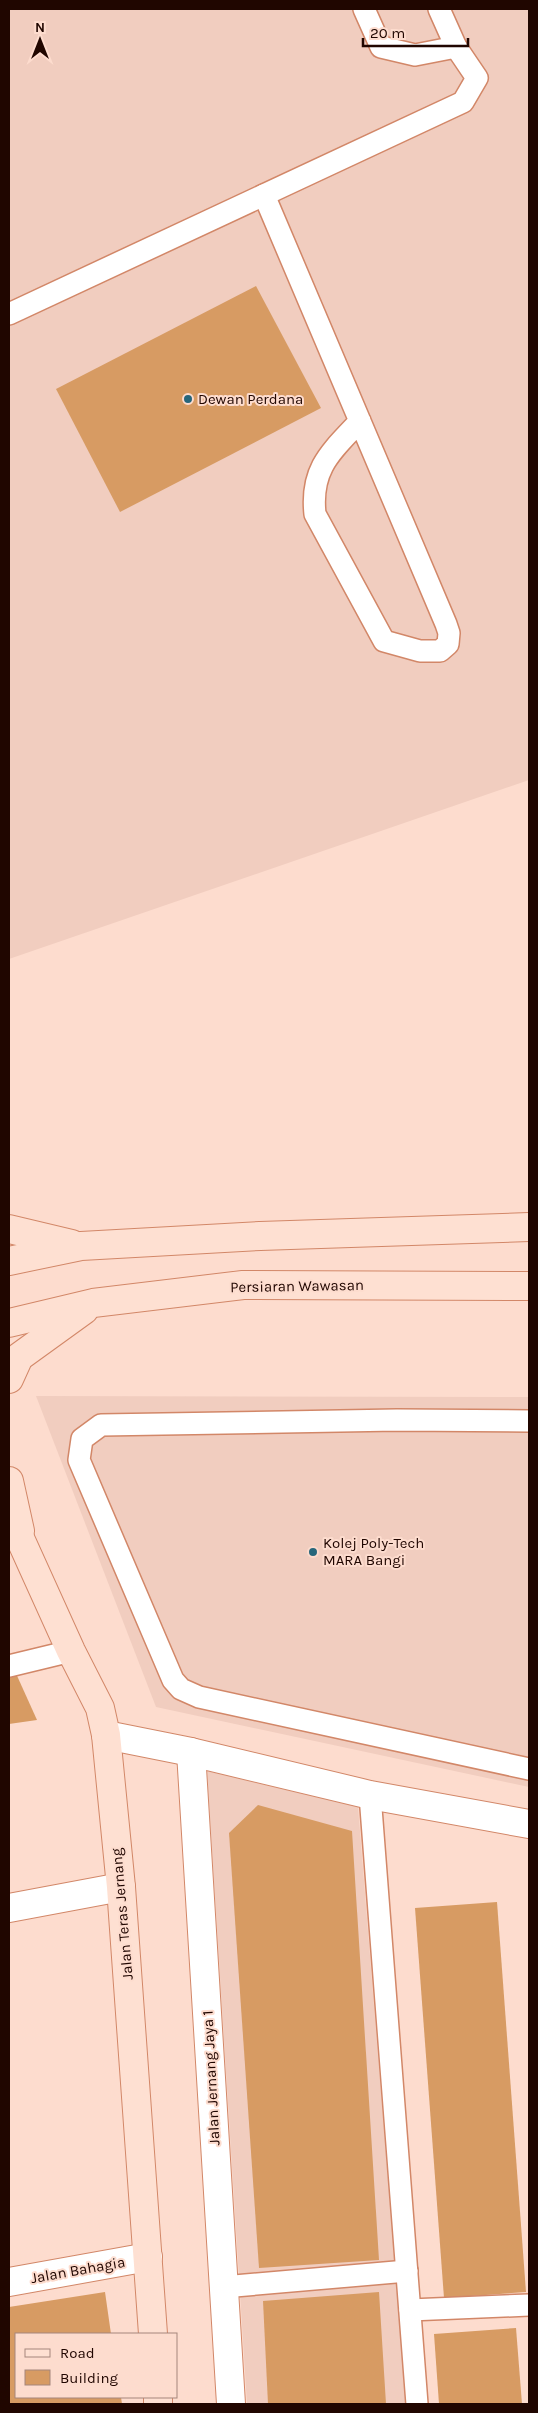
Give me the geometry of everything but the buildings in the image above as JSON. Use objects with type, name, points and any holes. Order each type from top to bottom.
[{"type":"main road","points":[[9,1261],[81,1246],[260,1236],[529,1227]]},
{"type":"main road","points":[[9,1230],[81,1246]]},
{"type":"main road","name":"Persiaran Wawasan","points":[[9,1323],[93,1303],[243,1285],[529,1286]]},
{"type":"main road","points":[[9,1379],[19,1357],[93,1303]]},
{"type":"main road","points":[[9,1481],[24,1546]]},
{"type":"main road","name":"Jalan Teras Jernang","points":[[9,1514],[71,1651],[100,1708],[106,1735],[121,1887],[154,2333]]},
{"type":"street","points":[[106,1735],[191,1752],[370,1795],[529,1824]]},
{"type":"street","name":"Jalan Jernang Jaya 1","points":[[191,1752],[231,2404]]},
{"type":"street","points":[[9,1908],[121,1887]]},
{"type":"street","name":"Jalan Bahagia","points":[[9,2282],[148,2258]]},
{"type":"lane","points":[[364,9],[382,47],[416,55],[456,47]]},
{"type":"lane","points":[[9,314],[464,102],[477,78],[456,47],[439,9]]},
{"type":"lane","points":[[264,195],[360,421],[446,624],[449,633],[448,644],[440,651],[420,651],[384,641],[315,514],[316,477],[324,460],[360,421]]},
{"type":"lane","points":[[529,1421],[397,1420],[101,1425],[82,1439],[79,1460],[173,1680],[181,1689],[199,1697],[529,1769]]},
{"type":"lane","points":[[9,1666],[71,1651]]},
{"type":"lane","points":[[370,1795],[417,2404]]},
{"type":"lane","points":[[224,2287],[407,2271]]},
{"type":"lane","points":[[410,2310],[529,2305]]},
{"type":"shaded area","points":[[9,9],[529,9],[529,780],[9,959]]},
{"type":"shaded area","name":"Kolej Poly-Tech MARA Bangi","points":[[36,1396],[529,1397],[529,1787],[156,1707]]},
{"type":"shaded area","points":[[207,1771],[358,1807],[406,2404],[247,2404]]},
{"type":"place","name":"Dewan Perdana","points":[[188,399]]},
{"type":"place","name":"Kolej Poly-Tech MARA Bangi","points":[[313,1552]]}]
